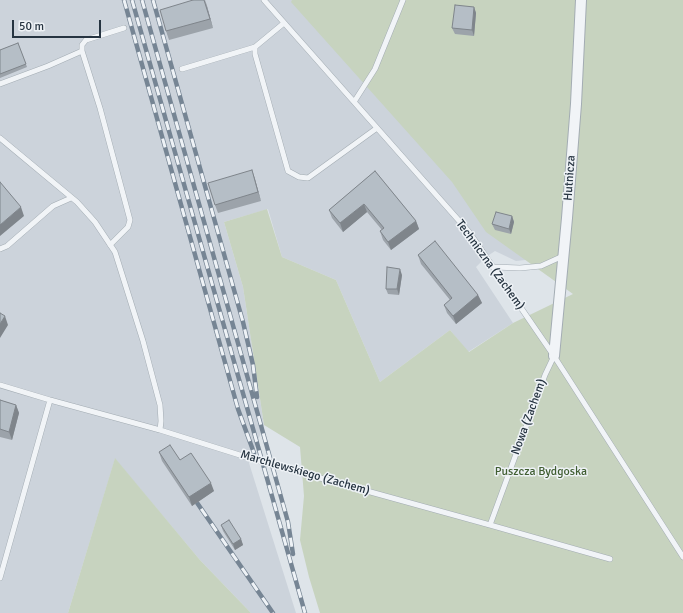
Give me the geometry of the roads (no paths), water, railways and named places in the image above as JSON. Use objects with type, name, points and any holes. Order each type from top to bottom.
[{"type":"street","name":"Hutnicza","points":[[554,356],[567,218],[581,0]]},
{"type":"lane","name":"Techniczna (Zachem)","points":[[264,0],[468,232],[494,267],[554,356],[683,557]]},
{"type":"lane","points":[[354,102],[375,70],[403,0]]},
{"type":"lane","points":[[182,69],[255,47],[284,23]]},
{"type":"lane","points":[[110,245],[128,227],[130,220],[100,108],[82,51],[82,45],[86,40],[124,28]]},
{"type":"lane","points":[[255,47],[254,54],[288,171],[299,177],[308,178],[377,128]]},
{"type":"lane","points":[[0,84],[48,66],[82,51]]},
{"type":"lane","points":[[0,138],[77,202],[95,222],[115,252],[143,340],[160,405],[160,430]]},
{"type":"lane","points":[[0,249],[7,246],[53,206],[71,198]]},
{"type":"lane","points":[[494,267],[520,268],[541,266],[563,256]]},
{"type":"lane","name":"Nowa (Zachem)","points":[[490,525],[545,375],[554,356]]},
{"type":"lane","name":"Marchlewskiego (Zachem)","points":[[0,385],[160,430],[262,462],[610,560]]},
{"type":"lane","points":[[0,578],[50,400]]},
{"type":"railway","points":[[124,0],[238,409],[254,453]]},
{"type":"railway","points":[[132,0],[305,613]]},
{"type":"railway","points":[[142,0],[288,522],[293,554]]},
{"type":"railway","points":[[153,0],[243,322],[253,365],[257,397]]},
{"type":"railway","points":[[191,494],[273,613]]},
{"type":"park label","name":"Puszcza Bydgoska","points":[[541,472]]}]
